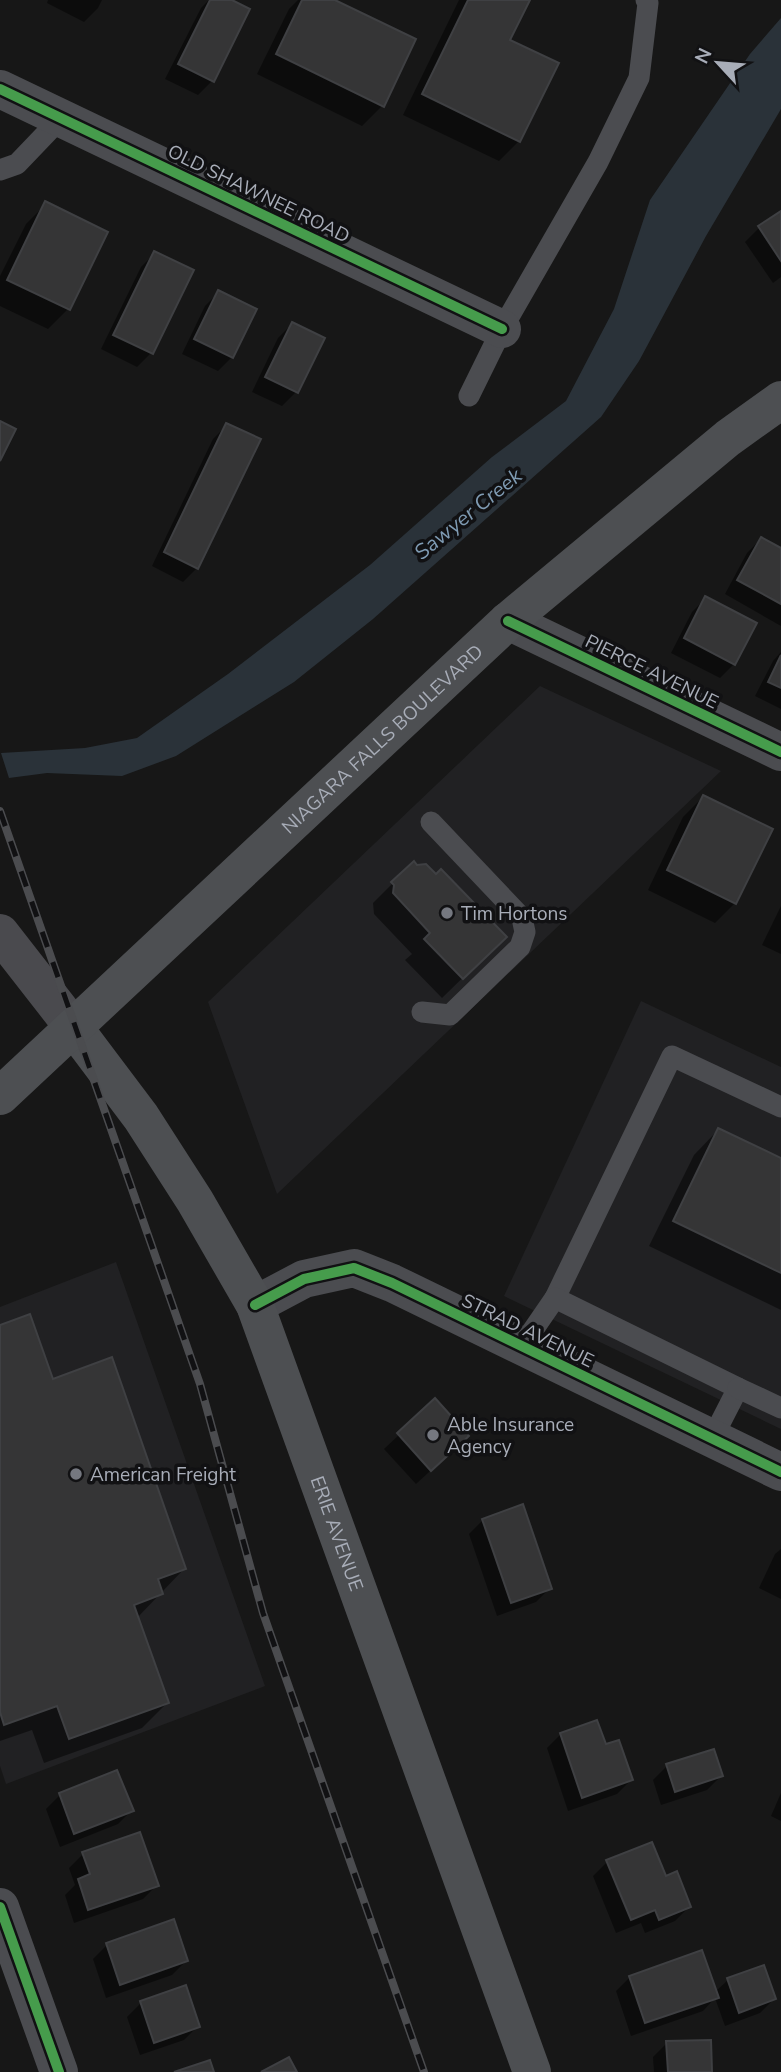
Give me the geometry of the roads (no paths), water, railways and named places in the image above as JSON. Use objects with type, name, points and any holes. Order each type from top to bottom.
[{"type":"main road","name":"NIAGARA FALLS BOULEVARD","points":[[0,1096],[508,621],[728,438],[781,400]]},
{"type":"main road","points":[[0,933],[75,1028]]},
{"type":"main road","name":"ERIE AVENUE","points":[[75,1028],[141,1117],[195,1201],[255,1305],[532,2072]]},
{"type":"street","name":"OLD SHAWNEE ROAD","points":[[0,89],[502,329]]},
{"type":"street","name":"PIERCE AVENUE","points":[[508,621],[781,752]]},
{"type":"street","name":"STRAD AVENUE","points":[[255,1305],[304,1279],[354,1268],[392,1283],[781,1472]]},
{"type":"street","points":[[0,1907],[59,2072]]},
{"type":"lane","points":[[469,396],[502,329],[598,162],[639,78],[648,4],[646,0]]},
{"type":"lane","points":[[0,170],[17,164],[61,118]]},
{"type":"lane","points":[[422,1012],[450,1015],[520,947],[526,932],[522,918],[430,822]]},
{"type":"lane","points":[[522,1346],[555,1298],[672,1056],[781,1107]]},
{"type":"lane","points":[[555,1298],[781,1408]]},
{"type":"lane","points":[[712,1438],[738,1388]]},
{"type":"water","name":"Sawyer Creek","points":[[781,18],[781,109],[706,236],[639,361],[601,417],[373,619],[294,682],[176,756],[122,776],[47,773],[9,778],[1,753],[85,748],[137,738],[228,674],[370,565],[492,457],[566,401],[614,309],[650,200],[750,54]]},
{"type":"railway","points":[[0,811],[200,1384],[263,1613],[424,2072]]},
{"type":"place","name":"Tim Hortons","points":[[447,913]]},
{"type":"place","name":"Able Insurance Agency","points":[[433,1435]]},
{"type":"place","name":"American Freight","points":[[76,1474]]}]
